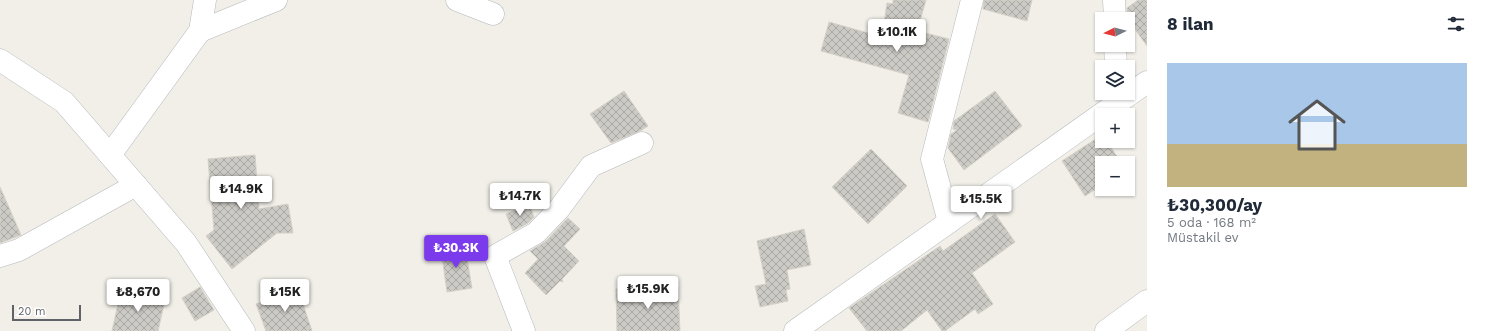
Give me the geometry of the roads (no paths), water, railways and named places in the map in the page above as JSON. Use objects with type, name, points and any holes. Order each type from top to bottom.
[{"type":"street","points":[[110,155],[200,31],[205,0]]},
{"type":"street","points":[[200,31],[276,0]]},
{"type":"street","points":[[457,0],[493,14]]},
{"type":"street","points":[[949,222],[932,158],[972,0]]},
{"type":"street","points":[[1114,0],[1114,12]]},
{"type":"street","points":[[0,60],[64,102],[186,243],[244,331]]},
{"type":"street","points":[[1135,88],[1147,82]]},
{"type":"street","points":[[795,331],[949,222],[1113,100]]},
{"type":"street","points":[[524,331],[495,256],[536,233],[559,209],[591,166],[642,143]]},
{"type":"street","points":[[0,256],[19,250],[136,184]]},
{"type":"street","points":[[1106,331],[1147,300]]}]
